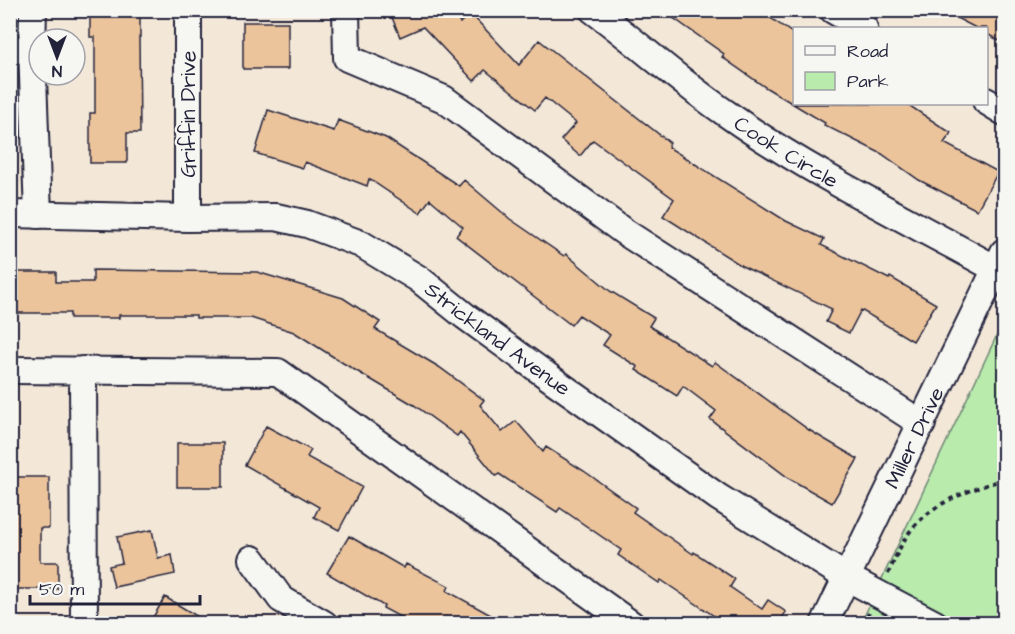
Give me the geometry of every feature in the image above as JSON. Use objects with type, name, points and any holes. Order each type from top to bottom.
[{"type":"street","points":[[33,10],[22,50],[38,214]]},
{"type":"street","name":"Griffin Drive","points":[[188,10],[188,218]]},
{"type":"street","points":[[346,10],[347,58],[444,99],[623,231],[922,424]]},
{"type":"street","name":"Cook Circle","points":[[593,10],[727,114],[841,186],[901,216],[1000,260]]},
{"type":"street","points":[[833,10],[862,27]]},
{"type":"street","points":[[988,102],[1005,112]]},
{"type":"street","name":"Strickland Avenue","points":[[10,214],[188,218],[276,217],[307,224],[362,244],[419,279],[465,316],[718,497],[846,577],[935,624]]},
{"type":"street","name":"Miller Drive","points":[[824,624],[1000,260]]},
{"type":"street","points":[[10,370],[278,372],[631,624]]},
{"type":"street","points":[[82,370],[84,624]]},
{"type":"street","points":[[252,559],[281,599],[324,624]]},
{"type":"path","points":[[864,624],[911,530],[932,510],[966,491],[1005,479]]},
{"type":"green space","points":[[1004,320],[1004,623],[861,623]]},
{"type":"building","points":[[90,10],[140,10],[140,133],[127,133],[127,163],[90,163],[90,113],[95,113],[95,37],[90,37]]},
{"type":"building","points":[[389,10],[462,10],[456,14],[460,23],[470,13],[519,65],[539,40],[670,143],[668,147],[786,221],[824,239],[821,245],[889,279],[890,277],[936,304],[913,341],[861,310],[849,333],[826,322],[832,309],[742,266],[663,216],[674,199],[593,140],[580,156],[561,140],[576,123],[545,98],[535,110],[485,70],[474,81],[423,27],[400,37]]},
{"type":"building","points":[[662,10],[759,10],[793,34],[793,104],[722,57],[724,54]]},
{"type":"building","points":[[941,10],[1005,10],[1005,44],[988,35],[988,27],[974,27]]},
{"type":"building","points":[[243,22],[288,22],[288,69],[243,69]]},
{"type":"building","points":[[795,105],[909,105],[951,133],[944,143],[998,172],[977,210],[919,180],[882,154],[824,125],[825,123]]},
{"type":"building","points":[[268,110],[334,131],[338,120],[386,138],[459,186],[464,180],[510,219],[564,256],[566,254],[610,291],[654,318],[649,326],[712,366],[715,362],[809,430],[858,459],[832,503],[790,479],[710,419],[716,411],[683,386],[677,396],[636,370],[638,367],[603,345],[610,335],[579,315],[571,325],[456,236],[463,227],[430,199],[420,213],[369,179],[367,186],[305,162],[303,168],[255,153]]},
{"type":"building","points":[[93,270],[257,272],[343,298],[380,322],[375,329],[439,367],[484,400],[480,405],[502,432],[516,421],[543,452],[546,447],[584,471],[636,508],[633,512],[693,554],[694,552],[735,579],[730,587],[762,609],[768,600],[786,612],[780,621],[784,624],[726,624],[661,580],[659,583],[618,555],[621,550],[560,508],[557,512],[499,474],[496,476],[460,432],[457,436],[414,405],[294,332],[251,318],[119,315],[119,318],[70,318],[70,313],[10,313],[10,272],[56,272],[56,282],[93,282]]},
{"type":"building","points":[[266,426],[311,450],[307,457],[362,487],[339,530],[314,517],[319,507],[245,465]]},
{"type":"building","points":[[177,443],[223,443],[223,487],[177,487]]},
{"type":"building","points":[[12,477],[49,477],[49,528],[40,528],[40,562],[58,562],[58,589],[10,589]]},
{"type":"building","points":[[152,530],[158,558],[172,555],[175,574],[114,587],[109,566],[122,563],[117,537]]},
{"type":"building","points":[[349,536],[404,568],[406,564],[449,586],[447,591],[507,624],[413,624],[383,608],[384,606],[327,573]]},
{"type":"building","points":[[165,597],[210,624],[149,624]]}]
